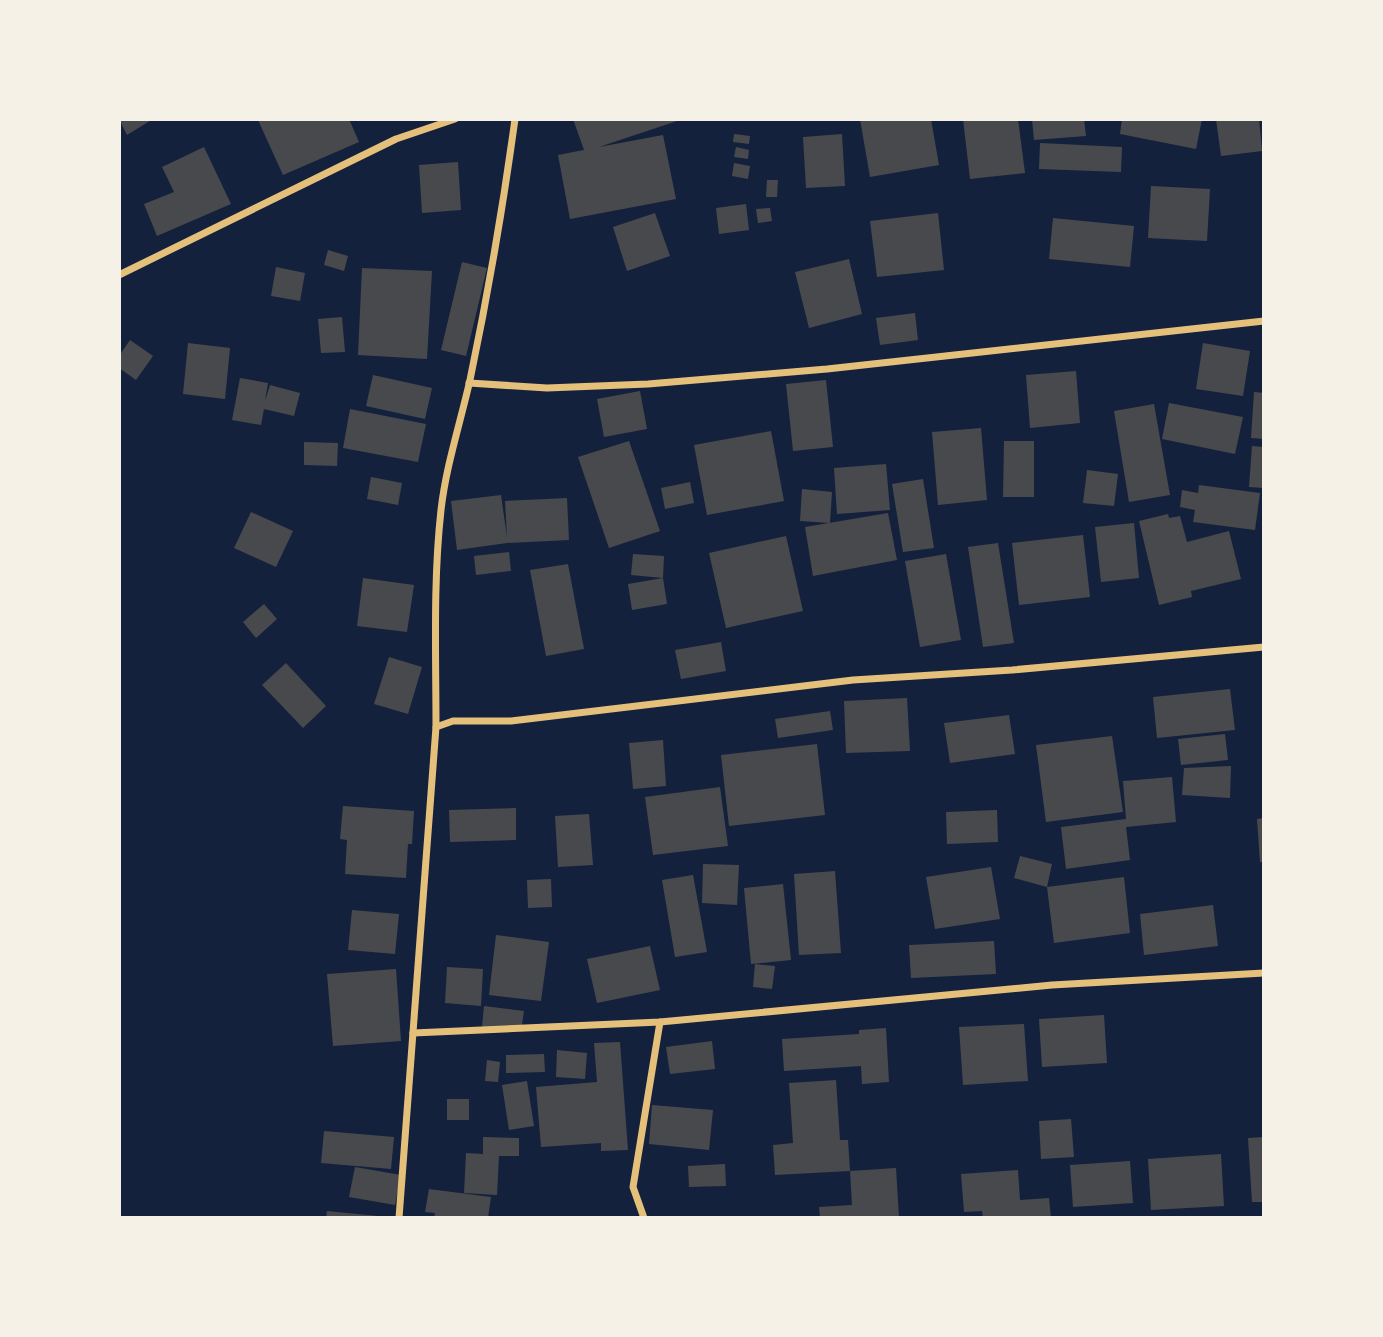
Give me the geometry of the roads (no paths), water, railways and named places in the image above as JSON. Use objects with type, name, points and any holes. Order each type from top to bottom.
[{"type":"street","points":[[119,275],[396,139],[455,119]]},
{"type":"street","points":[[399,1218],[436,727],[437,583],[441,509],[469,383],[504,198],[515,119]]},
{"type":"street","points":[[469,383],[547,388],[648,384],[827,369],[1264,321]]},
{"type":"street","points":[[436,727],[453,721],[511,721],[853,680],[1012,670],[1264,647]]},
{"type":"street","points":[[413,1033],[660,1022],[1052,985],[1264,973]]},
{"type":"street","points":[[644,1218],[634,1187],[660,1022]]}]
